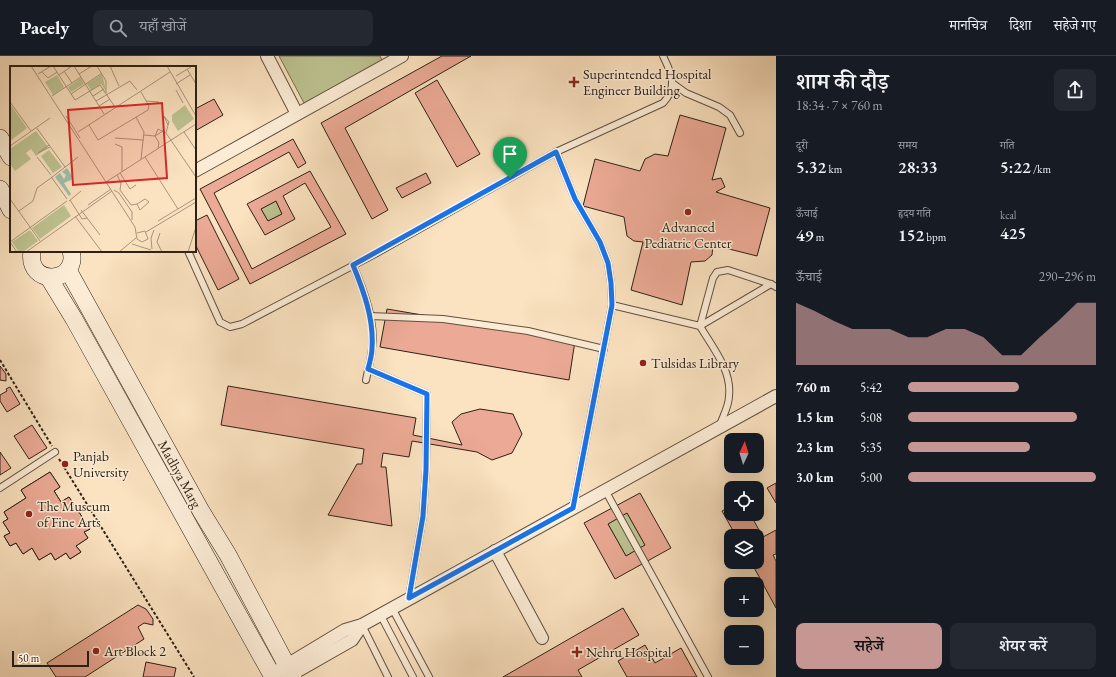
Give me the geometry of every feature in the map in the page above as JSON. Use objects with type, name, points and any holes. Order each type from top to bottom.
[{"type":"main road","points":[[0,138],[10,155]]},
{"type":"main road","points":[[0,189],[10,208]]},
{"type":"main road","points":[[32,252],[32,265],[36,271],[49,278],[62,275],[68,270],[72,259],[71,252]]},
{"type":"main road","name":"Madhya Marg","points":[[68,270],[201,511],[228,555],[284,674]]},
{"type":"main road","name":"Madhya Marg","points":[[49,278],[284,674]]},
{"type":"street","points":[[267,56],[297,114]]},
{"type":"street","points":[[196,170],[297,114],[388,59],[402,56]]},
{"type":"street","points":[[284,674],[344,630],[362,625],[776,396]]},
{"type":"street","points":[[495,551],[542,638]]},
{"type":"lane","points":[[188,252],[220,322],[230,327],[242,324],[353,265],[556,152],[663,103],[670,95],[672,83],[669,69],[663,56]]},
{"type":"lane","points":[[672,83],[686,93],[719,107],[730,115],[740,134]]},
{"type":"lane","points":[[556,152],[575,199],[600,242],[608,263],[611,283],[612,305],[573,508]]},
{"type":"lane","points":[[353,265],[369,308],[372,330],[372,349],[366,380]]},
{"type":"lane","points":[[720,427],[729,397],[730,382],[724,368],[700,326],[713,278],[718,272],[728,270],[773,285]]},
{"type":"lane","points":[[612,305],[700,326],[773,285]]},
{"type":"lane","points":[[370,316],[443,319],[528,330],[604,349]]},
{"type":"lane","points":[[368,369],[427,394],[426,470],[423,516],[409,598]]},
{"type":"lane","points":[[0,488],[55,452]]},
{"type":"lane","points":[[605,490],[708,677]]},
{"type":"lane","points":[[392,608],[429,677]]},
{"type":"lane","points":[[380,614],[413,677]]},
{"type":"lane","points":[[362,625],[388,677]]},
{"type":"path","points":[[0,360],[194,677]]},
{"type":"green space","points":[[279,56],[380,56],[383,62],[304,103]]},
{"type":"green space","points":[[276,201],[282,214],[268,221],[261,209]]},
{"type":"green space","points":[[627,513],[645,545],[626,556],[608,524]]},
{"type":"building","points":[[442,56],[471,56],[345,128],[388,210],[372,219],[321,123]]},
{"type":"building","points":[[437,80],[480,154],[457,167],[415,93]]},
{"type":"building","points":[[214,99],[223,115],[196,130],[196,108]]},
{"type":"building","name":"Advanced Pediatric Center","points":[[680,115],[726,128],[712,180],[721,178],[725,187],[716,192],[770,208],[757,256],[713,245],[712,255],[705,261],[691,262],[682,305],[631,290],[643,242],[634,241],[627,236],[624,217],[583,206],[595,159],[640,171],[645,159],[655,154],[668,156]]},
{"type":"building","points":[[293,139],[306,163],[298,168],[289,152],[214,193],[252,269],[331,227],[305,183],[283,196],[295,219],[265,235],[247,204],[310,171],[346,234],[250,284],[200,189]],"holes":[[[276,201],[282,214],[268,221],[261,209]]]},
{"type":"building","points":[[426,173],[431,183],[402,198],[396,188]]},
{"type":"building","points":[[207,215],[239,279],[218,290],[196,246],[196,220]]},
{"type":"building","points":[[387,309],[575,341],[569,380],[380,347]]},
{"type":"building","points":[[0,366],[6,374],[6,381],[0,380]]},
{"type":"building","points":[[228,386],[416,418],[413,435],[462,445],[452,422],[461,414],[480,409],[513,414],[522,434],[512,453],[492,460],[477,452],[412,441],[409,457],[383,453],[381,467],[386,467],[392,526],[328,515],[357,464],[362,464],[364,449],[221,425]]},
{"type":"building","points":[[10,387],[20,404],[7,412],[0,401],[0,395],[7,391],[6,389]]},
{"type":"building","points":[[32,425],[47,448],[29,459],[14,436]]},
{"type":"building","points":[[0,452],[11,468],[0,475]]},
{"type":"building","name":"The Museum of Fine Arts","points":[[50,472],[60,487],[54,491],[61,502],[69,497],[90,529],[84,532],[88,538],[76,546],[81,552],[70,559],[66,553],[55,560],[51,553],[39,560],[32,548],[23,554],[16,543],[10,546],[4,536],[10,533],[3,522],[8,519],[4,512],[26,498],[21,490]],"holes":[[[58,511],[64,521],[71,516],[79,528],[69,534],[73,540],[64,546],[60,540],[49,547],[44,540],[37,545],[30,534],[22,539],[16,531],[31,521],[35,526]]]},
{"type":"building","name":"The Museum of Fine Arts","points":[[50,472],[60,487],[54,491],[61,502],[69,497],[90,529],[84,532],[88,538],[76,546],[81,552],[70,559],[66,553],[55,560],[51,553],[39,560],[32,548],[23,554],[16,543],[10,546],[4,536],[10,533],[3,522],[8,519],[4,512],[26,498],[21,490]]},
{"type":"building","points":[[776,483],[776,503],[767,488]]},
{"type":"building","points":[[640,493],[671,548],[615,579],[584,523]],"holes":[[[627,513],[645,545],[626,556],[608,524]]]},
{"type":"building","points":[[728,521],[754,521],[758,529],[732,529]]},
{"type":"building","points":[[776,530],[776,554],[773,555],[776,561],[776,608],[764,586],[764,577],[759,577],[755,569],[764,569],[764,536]]},
{"type":"building","name":"Art Block 2","points":[[138,605],[146,609],[153,619],[153,625],[144,623],[138,627],[144,639],[85,677],[56,677],[47,663]]},
{"type":"building","name":"Nehru Hospital","points":[[623,608],[639,635],[578,670],[582,677],[503,677]]},
{"type":"building","name":"Nehru Hospital","points":[[645,645],[655,663],[681,648],[697,677],[627,677],[618,661]]},
{"type":"building","points":[[146,662],[176,668],[174,677],[143,677]]},
{"type":"place","name":"Superintended Hospital Engineer Building","points":[[574,82]]},
{"type":"place","name":"Advanced Pediatric Center","points":[[688,212]]},
{"type":"place","name":"Tulsidas Library","points":[[643,363]]},
{"type":"place","name":"Panjab University","points":[[65,464]]},
{"type":"place","name":"The Museum of Fine Arts","points":[[29,514]]},
{"type":"place","name":"Art Block 2","points":[[96,651]]},
{"type":"place","name":"Nehru Hospital","points":[[577,652]]},
{"type":"route","points":[[556,152],[575,199],[600,242],[608,263],[612,305],[573,508],[409,598],[423,516],[426,470],[427,394],[368,369],[372,349],[372,330],[369,308],[353,265],[510,178],[556,152]]}]
